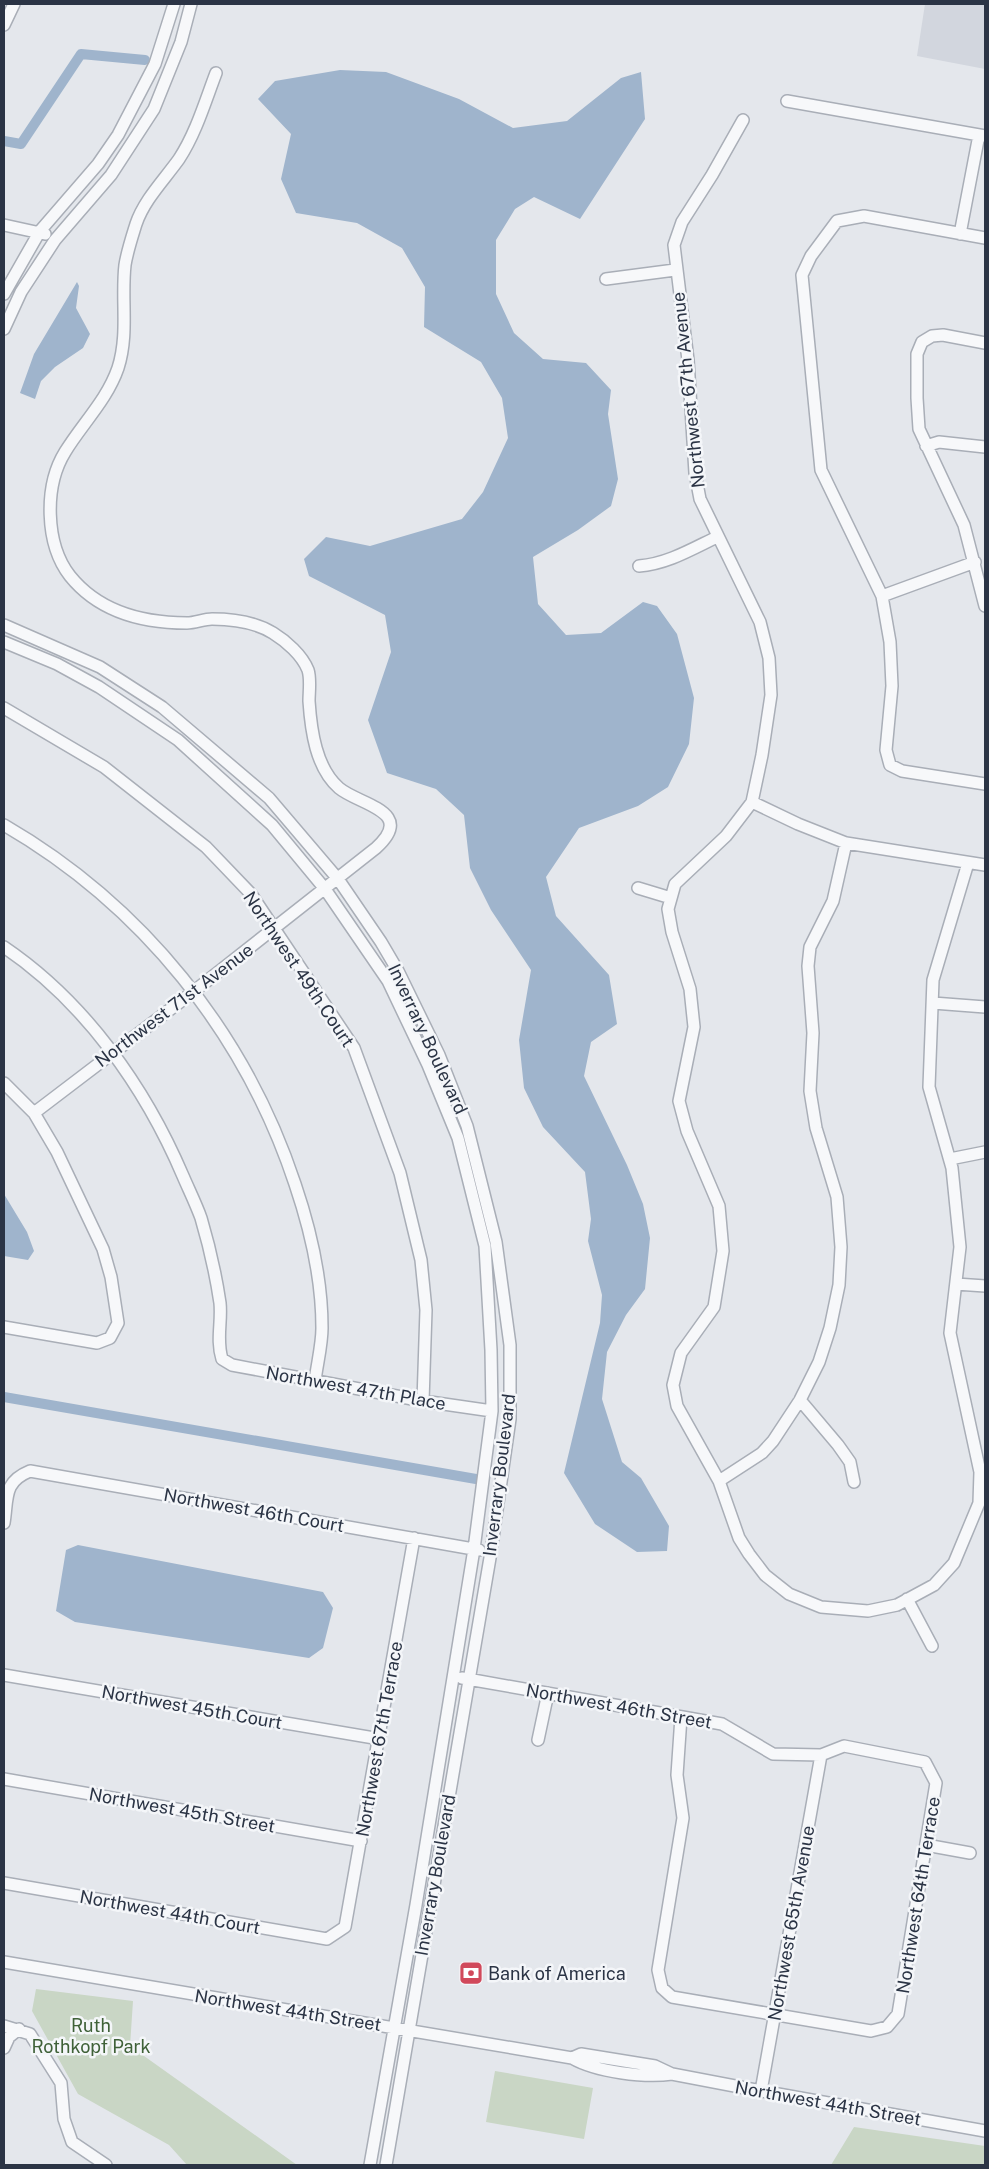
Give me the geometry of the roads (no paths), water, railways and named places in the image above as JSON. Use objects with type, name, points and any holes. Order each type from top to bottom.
[{"type":"street","points":[[4,25],[14,4]]},
{"type":"street","points":[[4,294],[40,231],[98,164],[115,140],[155,64],[174,4]]},
{"type":"street","points":[[4,329],[21,292],[55,240],[111,175],[162,94],[181,42],[191,4]]},
{"type":"street","name":"Northwest 71st Avenue","points":[[34,1113],[338,879],[386,839],[390,826],[388,817],[379,809],[341,790],[326,775],[319,757],[309,705],[308,671],[293,648],[271,632],[247,622],[211,619],[189,623],[136,618],[112,610],[87,593],[69,574],[57,551],[50,524],[53,486],[63,454],[109,388],[118,368],[124,342],[125,264],[137,221],[150,196],[180,158],[195,128],[216,73]]},
{"type":"street","points":[[787,101],[982,135],[960,234]]},
{"type":"street","name":"Northwest 67th Avenue","points":[[743,120],[712,175],[682,222],[674,245],[688,360],[695,473],[700,499],[760,622],[769,658],[771,696],[762,755],[752,802],[726,836],[675,884],[668,909],[672,932],[690,990],[694,1027],[679,1101],[687,1131],[720,1206],[723,1250],[714,1307],[681,1353],[674,1385],[677,1406],[719,1481],[740,1538],[766,1575],[789,1594],[820,1608],[841,1611],[868,1611],[897,1605],[907,1600]]},
{"type":"street","points":[[115,140],[129,149]]},
{"type":"street","points":[[985,238],[864,216],[837,220],[811,256],[802,275],[822,470],[882,596],[890,642],[892,686],[886,750],[890,764],[902,771],[985,784]]},
{"type":"street","points":[[4,225],[40,231],[55,240]]},
{"type":"street","name":"Northwest 67th Avenue","points":[[606,279],[676,270]]},
{"type":"street","points":[[985,343],[943,335],[932,336],[922,342],[917,354],[918,417],[926,446],[964,525],[985,606]]},
{"type":"street","points":[[926,446],[939,442],[985,447]]},
{"type":"street","points":[[639,566],[654,565],[671,559],[717,537]]},
{"type":"street","points":[[882,596],[975,562]]},
{"type":"street","name":"Inverrary Boulevard","points":[[4,625],[100,667],[162,707],[268,798],[338,879],[398,970],[439,1055],[467,1126],[496,1242],[510,1345],[510,1418],[491,1552],[386,2165]]},
{"type":"street","name":"Inverrary Boulevard","points":[[4,642],[57,664],[99,687],[178,740],[272,825],[325,889],[388,980],[428,1065],[458,1138],[485,1246],[491,1350],[492,1411],[474,1549],[429,1827],[370,2165]]},
{"type":"street","name":"Northwest 49th Court","points":[[4,708],[104,767],[206,847],[251,894],[354,1048],[400,1173],[421,1260],[426,1310],[423,1401]]},
{"type":"street","points":[[752,802],[798,824],[846,843],[985,865]]},
{"type":"street","points":[[4,825],[103,894],[151,941],[220,1026],[254,1085],[282,1144],[306,1216],[319,1276],[322,1330],[315,1381]]},
{"type":"street","points":[[719,1481],[762,1453],[773,1441],[800,1400],[819,1362],[830,1328],[839,1286],[841,1246],[837,1197],[816,1128],[810,1091],[813,1033],[808,966],[810,946],[833,900],[846,843]]},
{"type":"street","points":[[932,1646],[907,1600],[934,1585],[954,1563],[979,1503],[980,1472],[950,1333],[960,1247],[950,1159],[929,1087],[933,980],[968,863]]},
{"type":"street","points":[[638,888],[671,898]]},
{"type":"street","points":[[4,947],[70,1003],[112,1052]]},
{"type":"street","points":[[933,1004],[985,1008]]},
{"type":"street","name":"Northwest 47th Place","points":[[112,1052],[147,1102],[169,1144],[200,1218],[220,1304],[218,1346],[222,1359],[232,1365],[315,1381],[423,1401],[492,1411]]},
{"type":"street","points":[[4,1083],[34,1113],[72,1180],[103,1248],[111,1277],[118,1323],[110,1338],[97,1344],[4,1327]]},
{"type":"street","points":[[950,1159],[985,1152]]},
{"type":"street","points":[[956,1284],[985,1286]]},
{"type":"street","points":[[800,1400],[850,1462],[854,1482]]},
{"type":"street","name":"Northwest 46th Court","points":[[4,1523],[10,1484],[17,1476],[30,1471],[491,1552]]},
{"type":"street","name":"Northwest 67th Terrace","points":[[335,1936],[345,1927],[380,1739],[414,1538]]},
{"type":"street","name":"Northwest 45th Court","points":[[4,1675],[380,1739]]},
{"type":"street","name":"Northwest 46th Street","points":[[452,1676],[722,1724],[774,1754],[821,1755],[844,1746],[925,1762]]},
{"type":"street","points":[[538,1740],[548,1693]]},
{"type":"street","points":[[682,1717],[677,1774],[684,1818],[658,1970],[662,1988],[672,1997],[775,2014]]},
{"type":"street","name":"Northwest 65th Avenue","points":[[761,2091],[821,1755]]},
{"type":"street","name":"Northwest 64th Terrace","points":[[775,2014],[871,2031],[887,2027],[898,2014],[936,1782],[925,1762]]},
{"type":"street","name":"Northwest 45th Street","points":[[4,1779],[361,1842]]},
{"type":"street","points":[[429,1827],[443,1829]]},
{"type":"street","points":[[926,1845],[970,1853]]},
{"type":"street","name":"Northwest 44th Court","points":[[4,1883],[327,1939],[335,1936]]},
{"type":"street","name":"Northwest 44th Street","points":[[4,1962],[135,1986],[394,2027],[572,2058],[582,2063],[608,2070],[655,2076],[672,2074],[985,2131]]},
{"type":"street","points":[[4,2026],[19,2029],[30,2034],[61,2083],[64,2119],[72,2142],[106,2165]]},
{"type":"street","points":[[4,2048],[9,2037],[19,2029]]},
{"type":"water","points":[[340,70],[386,72],[459,99],[513,128],[567,121],[621,78],[641,72],[645,119],[580,219],[534,197],[515,209],[496,240],[496,294],[514,333],[543,359],[586,363],[611,390],[608,414],[618,479],[611,506],[578,530],[533,557],[538,604],[566,635],[601,633],[643,602],[657,606],[677,634],[694,698],[689,744],[668,787],[638,806],[579,828],[546,877],[556,916],[609,975],[617,1024],[591,1042],[584,1076],[627,1165],[643,1204],[650,1238],[645,1289],[626,1315],[607,1352],[602,1399],[622,1462],[641,1478],[669,1526],[667,1551],[637,1552],[595,1524],[564,1473],[600,1323],[602,1295],[588,1241],[591,1219],[585,1172],[543,1127],[524,1088],[519,1040],[531,970],[491,910],[470,868],[464,815],[436,789],[387,773],[368,720],[391,652],[385,615],[309,576],[304,559],[326,537],[370,546],[462,519],[483,492],[508,438],[502,398],[481,362],[424,327],[425,287],[402,248],[357,223],[296,213],[281,179],[291,134],[258,99],[275,81]]},
{"type":"water","points":[[77,282],[79,286],[76,308],[90,334],[83,348],[55,367],[41,381],[35,399],[20,393],[34,354]]},
{"type":"water","points":[[4,1194],[27,1232],[34,1251],[28,1260],[4,1256]]},
{"type":"water","points":[[78,1545],[323,1592],[333,1608],[323,1648],[309,1658],[75,1622],[56,1611],[66,1550]]},
{"type":"waterway","points":[[4,141],[21,144],[81,54],[145,60]]},
{"type":"waterway","points":[[4,1397],[476,1479]]},
{"type":"place","name":"Bank of America","points":[[471,1973]]},
{"type":"park label","name":"Ruth Rothkopf Park","points":[[91,2035]]}]
